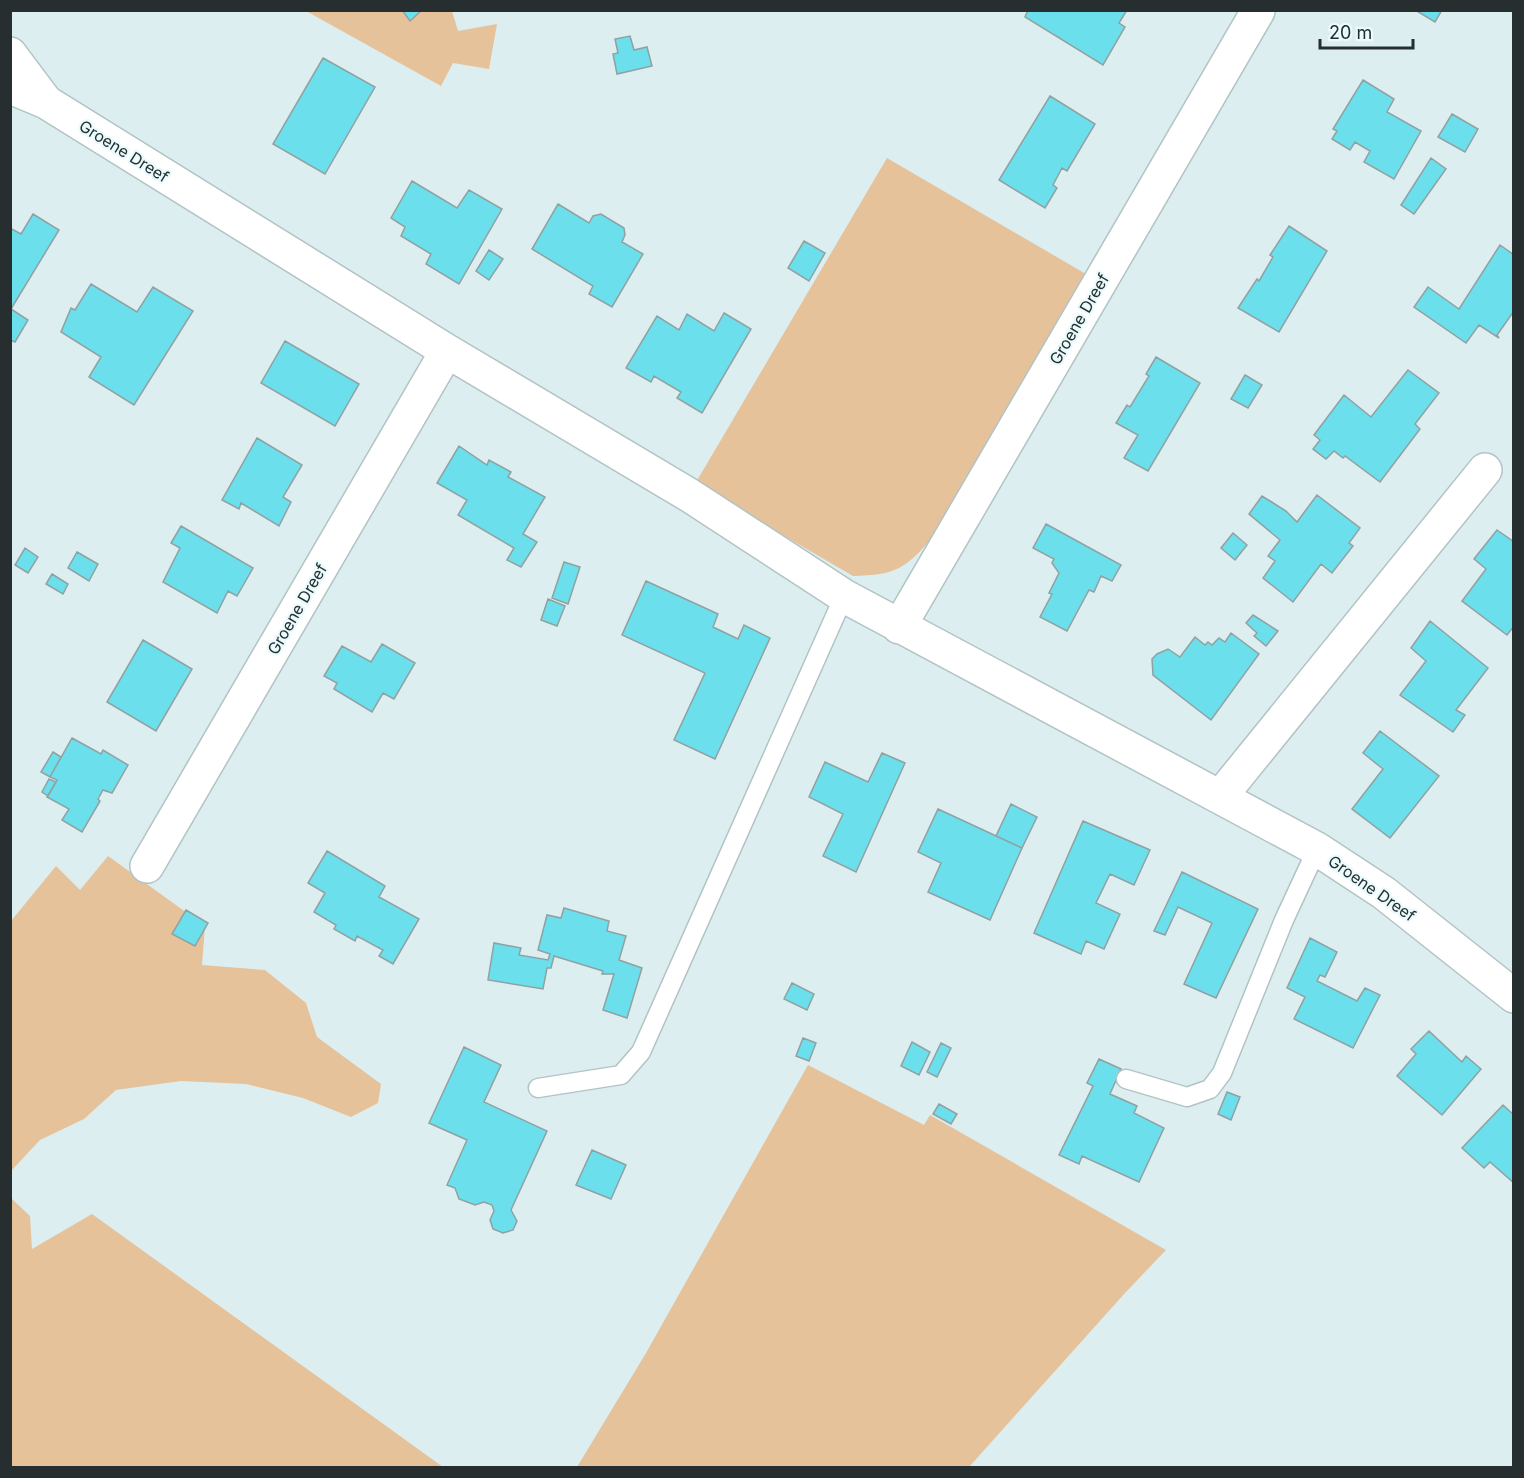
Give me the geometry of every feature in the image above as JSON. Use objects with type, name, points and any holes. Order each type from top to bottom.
[{"type":"street","name":"Groene Dreef","points":[[899,627],[1258,11]]},
{"type":"street","name":"Groene Dreef","points":[[10,54],[46,102]]},
{"type":"street","name":"Groene Dreef","points":[[10,87],[46,102],[447,351],[689,495],[844,596],[1317,849],[1384,893],[1514,996]]},
{"type":"street","name":"Groene Dreef","points":[[147,866],[447,351]]},
{"type":"street","points":[[1220,797],[1485,470]]},
{"type":"lane","points":[[538,1088],[621,1075],[641,1052],[844,596]]},
{"type":"lane","points":[[1126,1079],[1187,1097],[1210,1089],[1222,1073],[1288,911],[1317,849]]},
{"type":"shaded area","points":[[306,11],[452,11],[458,31],[497,24],[489,69],[453,63],[441,86]]},
{"type":"shaded area","points":[[887,158],[1091,277],[933,537],[915,556],[899,568],[880,574],[853,576],[695,484]]},
{"type":"shaded area","points":[[108,856],[205,926],[202,965],[265,970],[306,1003],[317,1037],[381,1084],[378,1103],[351,1117],[303,1098],[246,1084],[181,1081],[116,1090],[84,1119],[40,1140],[11,1171],[11,921],[56,866],[80,890]]},
{"type":"shaded area","points":[[808,1065],[924,1125],[930,1115],[1166,1250],[969,1467],[577,1467],[646,1353]]},
{"type":"shaded area","points":[[11,1198],[30,1216],[32,1249],[92,1214],[443,1467],[11,1467]]},
{"type":"building","points":[[402,10],[422,10],[410,21]]},
{"type":"building","points":[[1028,10],[1127,10],[1119,23],[1125,27],[1103,65],[1025,17]]},
{"type":"building","points":[[1415,10],[1442,10],[1435,22]]},
{"type":"building","points":[[630,36],[634,50],[647,47],[652,66],[617,74],[613,54],[618,53],[615,39]]},
{"type":"building","points":[[323,58],[375,87],[325,174],[273,144]]},
{"type":"building","points":[[1363,80],[1394,99],[1387,112],[1421,131],[1394,179],[1364,162],[1370,151],[1355,142],[1350,150],[1332,139],[1337,131],[1333,129]]},
{"type":"building","points":[[1050,96],[1095,124],[1067,171],[1062,168],[1053,185],[1057,188],[1045,208],[999,180]]},
{"type":"building","points":[[1452,114],[1478,129],[1465,152],[1438,137]]},
{"type":"building","points":[[1431,158],[1446,169],[1414,214],[1401,205]]},
{"type":"building","points":[[412,181],[457,208],[469,190],[502,209],[459,284],[426,264],[431,254],[401,236],[405,227],[391,218]]},
{"type":"building","points":[[558,204],[589,223],[593,216],[601,214],[624,228],[625,235],[622,242],[643,254],[612,307],[589,294],[593,286],[532,249]]},
{"type":"building","points":[[33,214],[59,230],[11,309],[10,228],[21,234]]},
{"type":"building","points":[[1289,226],[1327,251],[1279,332],[1238,308],[1257,279],[1259,281],[1273,257],[1270,255]]},
{"type":"building","points":[[804,241],[825,253],[809,281],[788,268]]},
{"type":"building","points":[[1500,245],[1514,255],[1514,311],[1497,335],[1499,338],[1479,325],[1466,343],[1414,307],[1428,287],[1459,309]]},
{"type":"building","points":[[489,250],[503,259],[489,280],[476,271]]},
{"type":"building","points":[[91,284],[137,312],[153,287],[193,311],[134,405],[89,377],[101,357],[61,332],[71,308],[75,310]]},
{"type":"building","points":[[11,309],[28,320],[15,342],[10,340]]},
{"type":"building","points":[[724,313],[751,329],[702,413],[677,398],[681,392],[654,376],[651,382],[626,368],[657,316],[679,330],[687,314],[714,331]]},
{"type":"building","points":[[285,341],[359,384],[335,426],[261,383]]},
{"type":"building","points":[[1156,357],[1200,383],[1148,471],[1124,458],[1138,435],[1116,423],[1127,405],[1130,407],[1149,376],[1146,374]]},
{"type":"building","points":[[1408,370],[1439,393],[1415,424],[1420,429],[1380,482],[1345,456],[1343,458],[1334,451],[1326,459],[1313,449],[1320,440],[1314,435],[1344,395],[1371,417]]},
{"type":"building","points":[[1245,375],[1262,385],[1248,408],[1231,399]]},
{"type":"building","points":[[257,438],[302,465],[283,497],[291,502],[279,526],[241,503],[239,509],[222,500]]},
{"type":"building","points":[[459,446],[487,465],[489,460],[511,472],[508,477],[545,497],[523,534],[537,542],[521,567],[507,560],[514,548],[458,515],[467,500],[437,483]]},
{"type":"building","points":[[1317,495],[1360,528],[1349,543],[1353,546],[1332,573],[1321,564],[1293,602],[1263,578],[1275,561],[1268,556],[1280,540],[1249,514],[1262,496],[1286,511],[1297,522]]},
{"type":"building","points":[[1046,524],[1121,565],[1112,581],[1101,576],[1094,592],[1089,590],[1067,631],[1040,617],[1052,594],[1049,593],[1059,573],[1052,563],[1054,559],[1033,548]]},
{"type":"building","points":[[181,526],[253,568],[237,596],[228,591],[217,613],[163,582],[180,548],[171,543]]},
{"type":"building","points":[[1497,530],[1514,542],[1514,626],[1507,635],[1462,601],[1486,569],[1474,559]]},
{"type":"building","points":[[1233,533],[1247,545],[1235,560],[1221,548]]},
{"type":"building","points":[[25,548],[38,557],[28,573],[15,565]]},
{"type":"building","points":[[77,552],[98,564],[89,581],[68,568]]},
{"type":"building","points":[[564,562],[580,567],[568,604],[552,598]]},
{"type":"building","points":[[52,574],[68,584],[63,594],[46,584]]},
{"type":"building","points":[[646,581],[718,614],[713,627],[738,639],[744,625],[770,638],[715,759],[674,740],[705,673],[622,635]]},
{"type":"building","points":[[548,599],[565,606],[557,626],[541,620]]},
{"type":"building","points":[[1253,615],[1278,631],[1266,646],[1254,636],[1257,633],[1246,623]]},
{"type":"building","points":[[1430,621],[1488,668],[1456,710],[1465,715],[1453,732],[1400,695],[1426,661],[1411,648]]},
{"type":"building","points":[[1231,633],[1259,654],[1211,720],[1153,675],[1152,659],[1168,649],[1180,657],[1195,637],[1205,645],[1208,642],[1212,645],[1219,638],[1225,642]]},
{"type":"building","points":[[143,640],[192,669],[156,731],[107,702]]},
{"type":"building","points":[[382,644],[415,663],[394,699],[383,693],[372,712],[334,689],[337,683],[324,676],[342,646],[371,662]]},
{"type":"building","points":[[1380,731],[1439,776],[1390,838],[1352,809],[1383,769],[1363,753]]},
{"type":"building","points":[[72,738],[101,754],[103,750],[128,765],[112,793],[103,790],[98,799],[100,801],[82,832],[62,820],[69,809],[47,797],[57,780],[50,777]]},
{"type":"building","points":[[53,752],[61,757],[50,777],[41,772]]},
{"type":"building","points":[[882,753],[905,763],[856,872],[823,856],[843,814],[809,797],[825,762],[868,782]]},
{"type":"building","points":[[49,779],[56,782],[48,796],[42,792]]},
{"type":"building","points":[[1011,804],[1037,817],[1022,848],[996,836]]},
{"type":"building","points":[[938,809],[1022,848],[990,920],[928,892],[941,863],[918,852]]},
{"type":"building","points":[[1083,821],[1150,850],[1134,885],[1110,874],[1096,903],[1120,914],[1104,949],[1086,941],[1081,954],[1034,933]]},
{"type":"building","points":[[327,851],[385,886],[379,897],[419,919],[393,964],[379,956],[383,950],[357,936],[355,941],[334,929],[336,925],[314,912],[325,893],[308,883]]},
{"type":"building","points":[[1182,872],[1258,909],[1216,998],[1184,984],[1212,923],[1178,907],[1165,935],[1154,931]]},
{"type":"building","points":[[564,908],[609,921],[607,931],[626,936],[619,960],[642,968],[627,1018],[603,1010],[614,974],[602,974],[603,971],[554,956],[551,968],[547,968],[543,989],[488,980],[494,943],[521,948],[519,955],[548,960],[550,954],[538,950],[547,915],[561,918]]},
{"type":"building","points":[[186,910],[208,923],[195,946],[172,934]]},
{"type":"building","points":[[1310,938],[1337,952],[1325,977],[1320,975],[1317,981],[1357,1001],[1365,988],[1380,995],[1353,1048],[1294,1019],[1305,997],[1287,988]]},
{"type":"building","points":[[792,983],[814,994],[807,1010],[784,999]]},
{"type":"building","points":[[1429,1031],[1462,1062],[1466,1056],[1481,1069],[1442,1115],[1397,1076],[1416,1054],[1411,1049]]},
{"type":"building","points":[[803,1038],[816,1043],[809,1061],[796,1056]]},
{"type":"building","points":[[912,1042],[930,1052],[919,1075],[901,1066]]},
{"type":"building","points":[[941,1043],[951,1048],[937,1077],[927,1072]]},
{"type":"building","points":[[464,1047],[501,1065],[484,1102],[547,1131],[511,1210],[517,1221],[513,1230],[503,1233],[493,1229],[490,1220],[494,1211],[492,1205],[484,1202],[475,1205],[459,1199],[455,1188],[447,1185],[467,1140],[429,1123]]},
{"type":"building","points":[[1099,1059],[1121,1069],[1110,1094],[1137,1106],[1134,1113],[1164,1128],[1139,1182],[1082,1156],[1079,1164],[1059,1155],[1093,1086],[1087,1083]]},
{"type":"building","points":[[1227,1092],[1240,1097],[1231,1120],[1218,1114]]},
{"type":"building","points":[[939,1104],[957,1114],[951,1124],[933,1114]]},
{"type":"building","points":[[1503,1105],[1514,1115],[1514,1183],[1490,1162],[1484,1168],[1462,1148]]},
{"type":"building","points":[[592,1150],[626,1165],[611,1199],[576,1185]]}]
